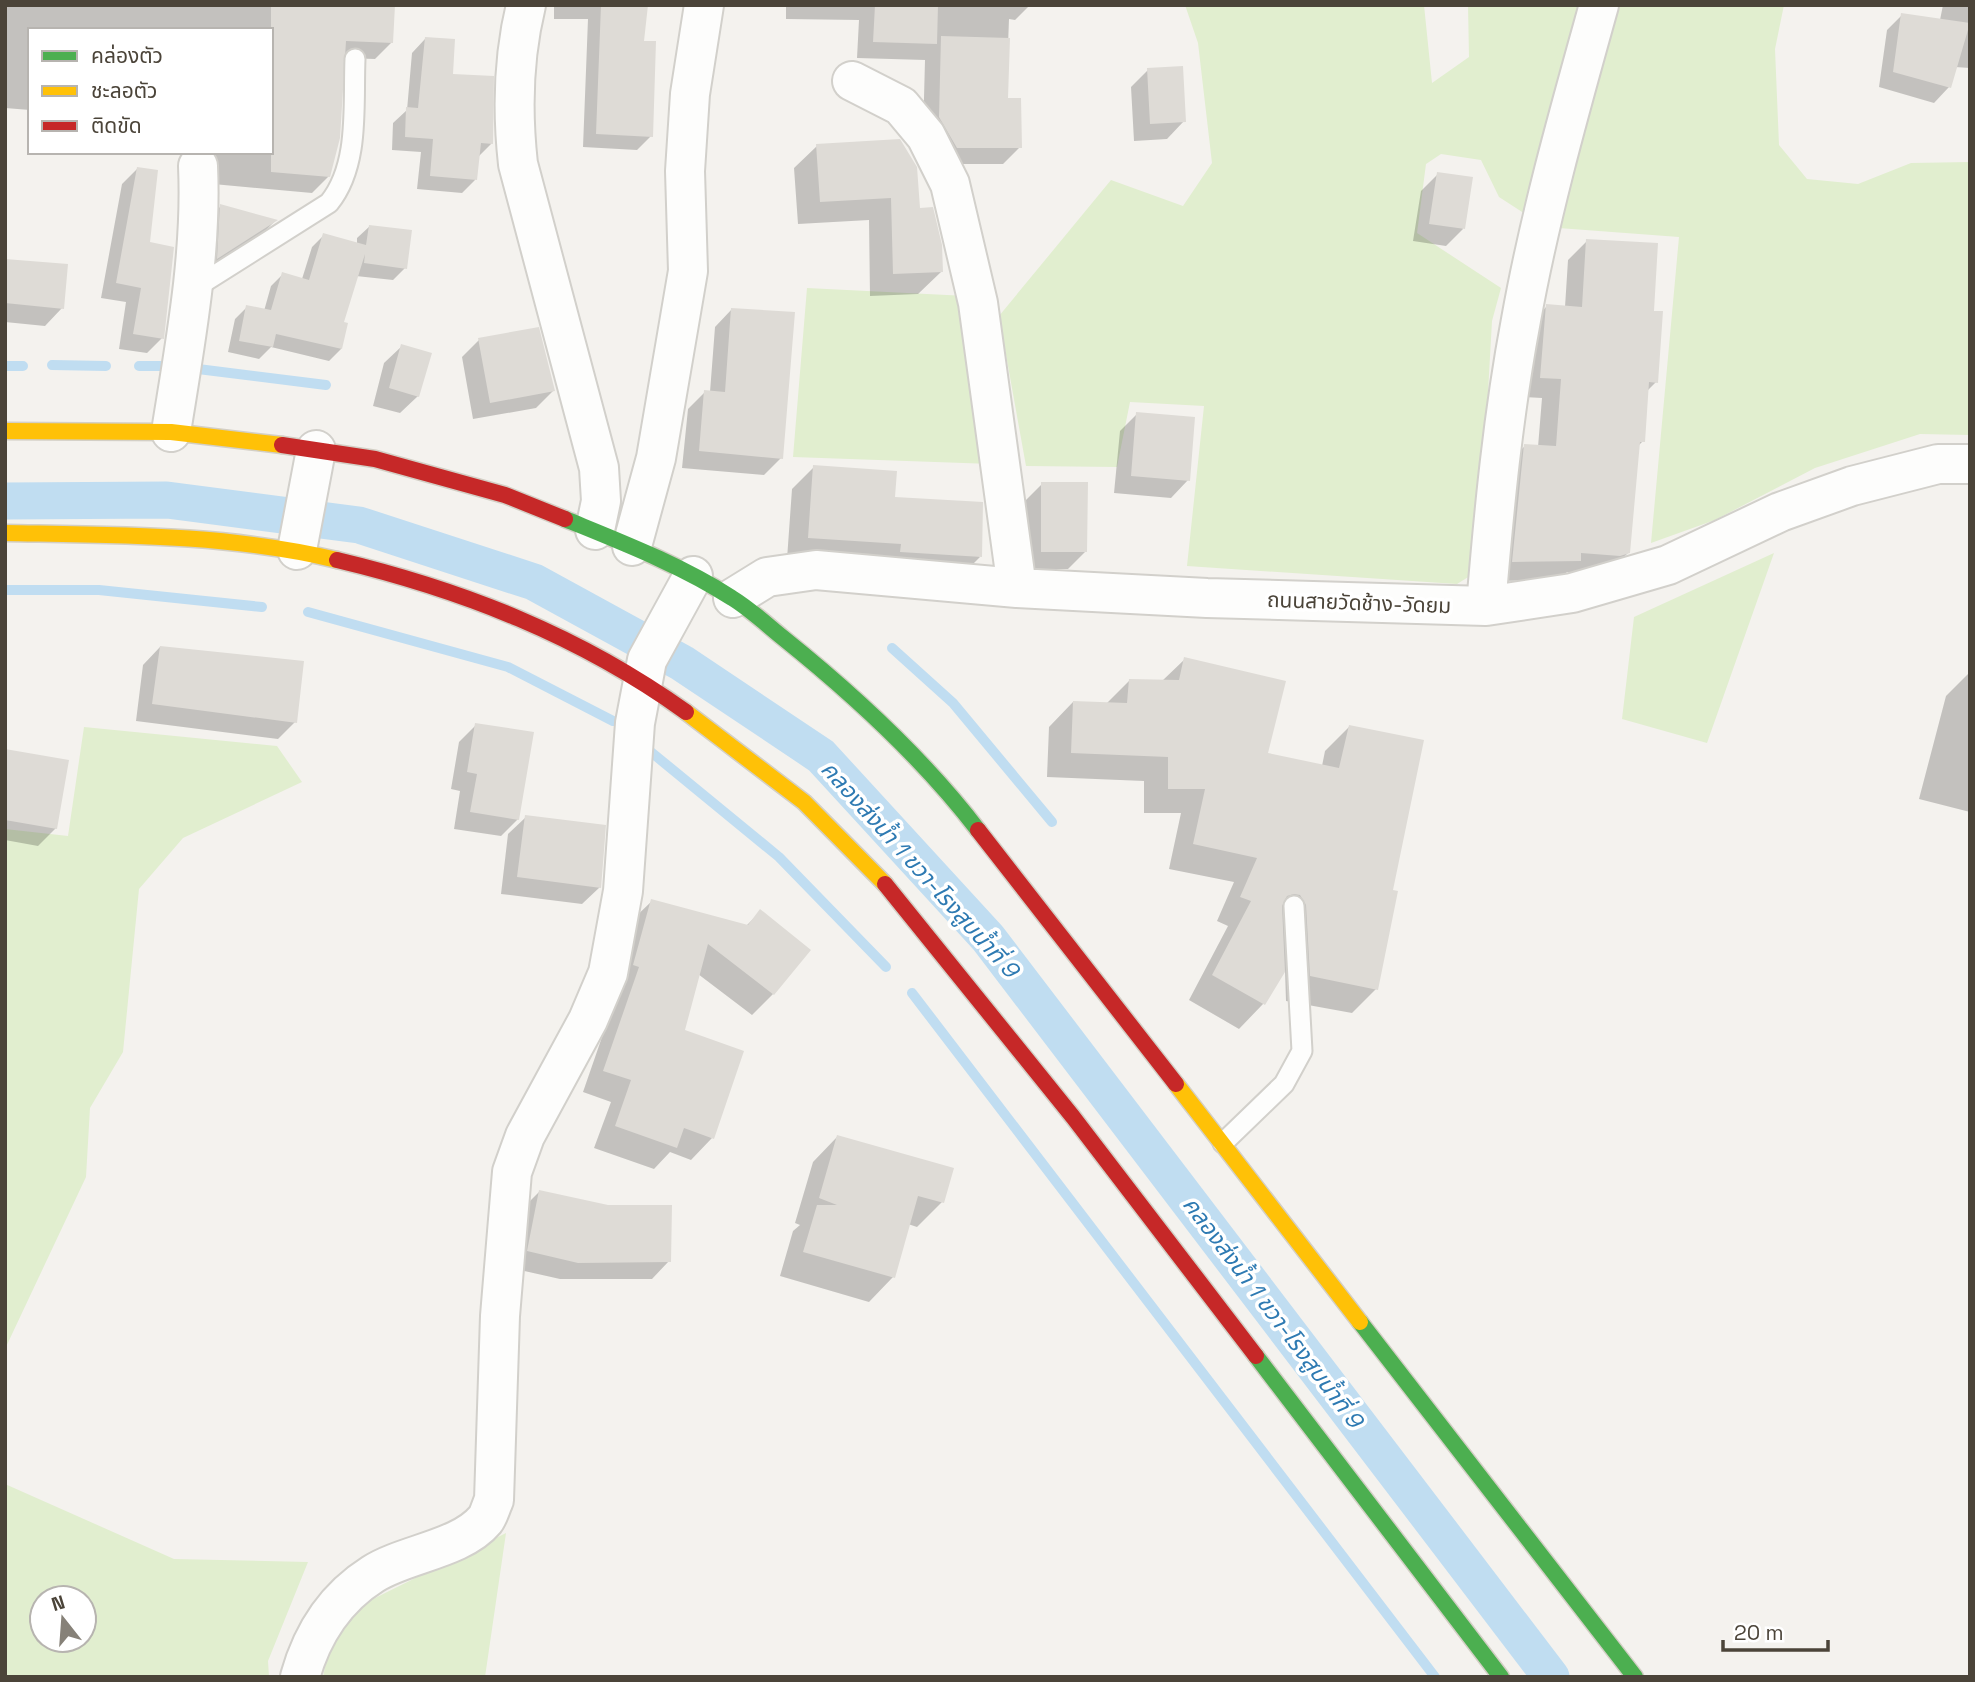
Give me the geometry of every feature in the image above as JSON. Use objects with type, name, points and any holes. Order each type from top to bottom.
[{"type":"main road","points":[[5,431],[171,432],[313,467],[375,459],[468,484],[595,530],[733,598],[816,664],[878,721],[955,800],[1635,1677]]},
{"type":"main road","points":[[5,533],[299,539],[380,570],[519,616],[645,670],[804,802],[874,870],[1073,1117],[1501,1677]]},
{"type":"street","points":[[526,5],[517,44],[513,120],[518,164],[599,468],[601,501],[595,530]]},
{"type":"street","points":[[632,546],[656,458],[688,271],[685,171],[690,94],[704,5]]},
{"type":"street","points":[[1486,606],[1497,481],[1521,320],[1562,135],[1599,5]]},
{"type":"street","points":[[852,81],[901,106],[926,136],[950,184],[978,303],[1017,588]]},
{"type":"street","points":[[171,432],[193,289],[199,196],[198,166]]},
{"type":"street","name":"ถนนสายวัดช้าง-วัดยม","points":[[733,598],[767,577],[816,570],[1017,588],[1207,598],[1486,606],[1572,593],[1668,565],[1780,512],[1852,486],[1938,464],[1970,464]]},
{"type":"street","points":[[299,539],[313,467]]},
{"type":"street","points":[[300,1677],[310,1643],[349,1593],[374,1573],[457,1539],[485,1520],[494,1500],[500,1316],[512,1172],[525,1136],[588,1020],[608,973],[623,891],[635,723],[645,670],[671,614],[693,576]]},
{"type":"lane","points":[[193,289],[329,202],[341,188],[351,139],[355,59]]},
{"type":"lane","points":[[1223,1143],[1284,1084],[1302,1051],[1294,906]]},
{"type":"green space","points":[[1185,5],[1424,5],[1432,83],[1469,57],[1468,5],[1784,5],[1775,49],[1779,145],[1807,179],[1858,184],[1911,163],[1970,162],[1970,435],[1920,434],[1815,468],[1715,520],[1651,543],[1679,237],[1545,227],[1499,197],[1481,160],[1441,154],[1426,164],[1417,233],[1501,288],[1492,321],[1478,571],[1457,584],[1187,566],[1204,406],[1130,402],[1117,467],[1026,466],[999,316],[1111,180],[1183,206],[1212,163],[1198,43]]},
{"type":"green space","points":[[807,288],[967,296],[992,464],[793,457]]},
{"type":"green space","points":[[1774,553],[1707,743],[1622,719],[1634,617]]},
{"type":"green space","points":[[84,727],[277,746],[302,782],[183,838],[139,889],[123,1052],[90,1108],[86,1177],[5,1349],[5,829],[68,836]]},
{"type":"green space","points":[[5,1484],[174,1559],[308,1562],[268,1661],[269,1677],[5,1677]]},
{"type":"green space","points":[[506,1533],[485,1677],[323,1677],[329,1647],[363,1604]]},
{"type":"building","points":[[271,5],[395,5],[393,43],[346,41],[340,138],[330,177],[271,172]]},
{"type":"building","points":[[601,5],[648,5],[644,41],[656,41],[653,137],[596,134]]},
{"type":"building","points":[[875,5],[938,5],[937,44],[873,42]]},
{"type":"building","points":[[1901,13],[1970,23],[1951,88],[1893,72]]},
{"type":"building","points":[[941,36],[1010,38],[1008,98],[1021,98],[1022,148],[957,148],[939,117]]},
{"type":"building","points":[[425,37],[455,39],[453,74],[494,76],[493,144],[481,143],[477,180],[430,176],[433,139],[405,137],[406,107],[418,108]]},
{"type":"building","points":[[1183,66],[1186,122],[1150,124],[1147,68]]},
{"type":"building","points":[[900,139],[917,167],[920,208],[933,207],[942,245],[943,272],[893,274],[891,198],[820,202],[816,144]]},
{"type":"building","points":[[137,167],[158,170],[150,242],[174,247],[164,339],[133,334],[141,288],[116,283]]},
{"type":"building","points":[[1437,172],[1473,177],[1465,229],[1429,224]]},
{"type":"building","points":[[220,204],[278,220],[217,259]]},
{"type":"building","points":[[369,225],[412,230],[407,269],[364,263],[365,254],[344,322],[348,323],[342,349],[276,334],[273,347],[239,341],[246,305],[271,310],[282,272],[309,280],[323,233],[366,245]]},
{"type":"building","points":[[1586,239],[1658,243],[1654,311],[1663,311],[1658,383],[1649,382],[1645,442],[1640,442],[1630,553],[1620,556],[1581,553],[1581,561],[1512,562],[1524,444],[1556,446],[1561,379],[1540,378],[1546,304],[1582,307]]},
{"type":"building","points":[[5,259],[68,264],[64,309],[5,303]]},
{"type":"building","points":[[731,308],[795,312],[783,459],[699,451],[704,390],[725,392]]},
{"type":"building","points":[[539,327],[555,391],[490,403],[478,338]]},
{"type":"building","points":[[401,344],[432,353],[419,397],[389,388]]},
{"type":"building","points":[[1136,412],[1195,417],[1190,481],[1131,476]]},
{"type":"building","points":[[813,465],[897,471],[895,497],[983,502],[982,557],[900,552],[901,544],[808,538]]},
{"type":"building","points":[[1041,482],[1088,482],[1087,552],[1041,552]]},
{"type":"building","points":[[160,646],[304,661],[297,723],[152,704]]},
{"type":"building","points":[[1184,657],[1286,681],[1268,753],[1339,768],[1349,725],[1424,740],[1393,890],[1398,891],[1378,990],[1310,976],[1306,905],[1300,895],[1294,894],[1287,896],[1282,906],[1285,972],[1265,1005],[1212,975],[1251,901],[1240,897],[1257,858],[1193,844],[1205,789],[1168,789],[1168,757],[1071,753],[1073,701],[1127,703],[1129,679],[1179,680]]},
{"type":"building","points":[[475,723],[534,732],[519,820],[470,812],[477,774],[467,772]]},
{"type":"building","points":[[5,749],[69,760],[57,829],[5,820]]},
{"type":"building","points":[[525,815],[606,825],[601,888],[517,877]]},
{"type":"building","points":[[651,899],[748,925],[760,909],[811,950],[774,995],[708,944],[685,1030],[744,1051],[714,1139],[684,1128],[677,1148],[615,1126],[631,1080],[603,1071],[639,967],[633,965]]},
{"type":"building","points":[[837,1135],[954,1168],[944,1203],[918,1196],[895,1278],[803,1252],[817,1205],[837,1205],[819,1198]]},
{"type":"building","points":[[539,1190],[608,1205],[672,1205],[671,1262],[578,1263],[527,1251]]},
{"type":"waterway","points":[[52,365],[106,366]]},
{"type":"waterway","points":[[5,366],[23,366]]},
{"type":"waterway","points":[[139,366],[169,366]]},
{"type":"waterway","points":[[198,369],[326,385]]},
{"type":"waterway","name":"คลองส่งน้ำ 1 ขวา-โรงสูบน้ำที่ 9","points":[[5,501],[167,500],[359,525],[534,582],[682,663],[821,756],[988,938],[1551,1677]]},
{"type":"waterway","points":[[5,590],[99,590],[262,607]]},
{"type":"waterway","points":[[308,612],[508,667],[613,721]]},
{"type":"waterway","points":[[892,648],[953,703],[1052,822]]},
{"type":"waterway","points":[[651,752],[779,857],[886,967]]},
{"type":"waterway","points":[[912,993],[1435,1677]]},
{"type":"traffic: fast","points":[[565,519],[672,565],[745,607],[835,681],[886,728],[934,777],[978,830]]},
{"type":"traffic: fast","points":[[1360,1322],[1635,1677]]},
{"type":"traffic: fast","points":[[1256,1356],[1501,1677]]},
{"type":"traffic: slow","points":[[5,431],[171,432],[282,445]]},
{"type":"traffic: slow","points":[[5,533],[213,541],[296,551],[337,560]]},
{"type":"traffic: slow","points":[[686,712],[804,802],[885,884]]},
{"type":"traffic: slow","points":[[1176,1084],[1360,1322]]},
{"type":"traffic: jam","points":[[282,445],[375,459],[505,495],[565,519]]},
{"type":"traffic: jam","points":[[337,560],[430,586],[519,619],[604,660],[686,712]]},
{"type":"traffic: jam","points":[[978,830],[1176,1084]]},
{"type":"traffic: jam","points":[[885,884],[1073,1117],[1256,1356]]}]
